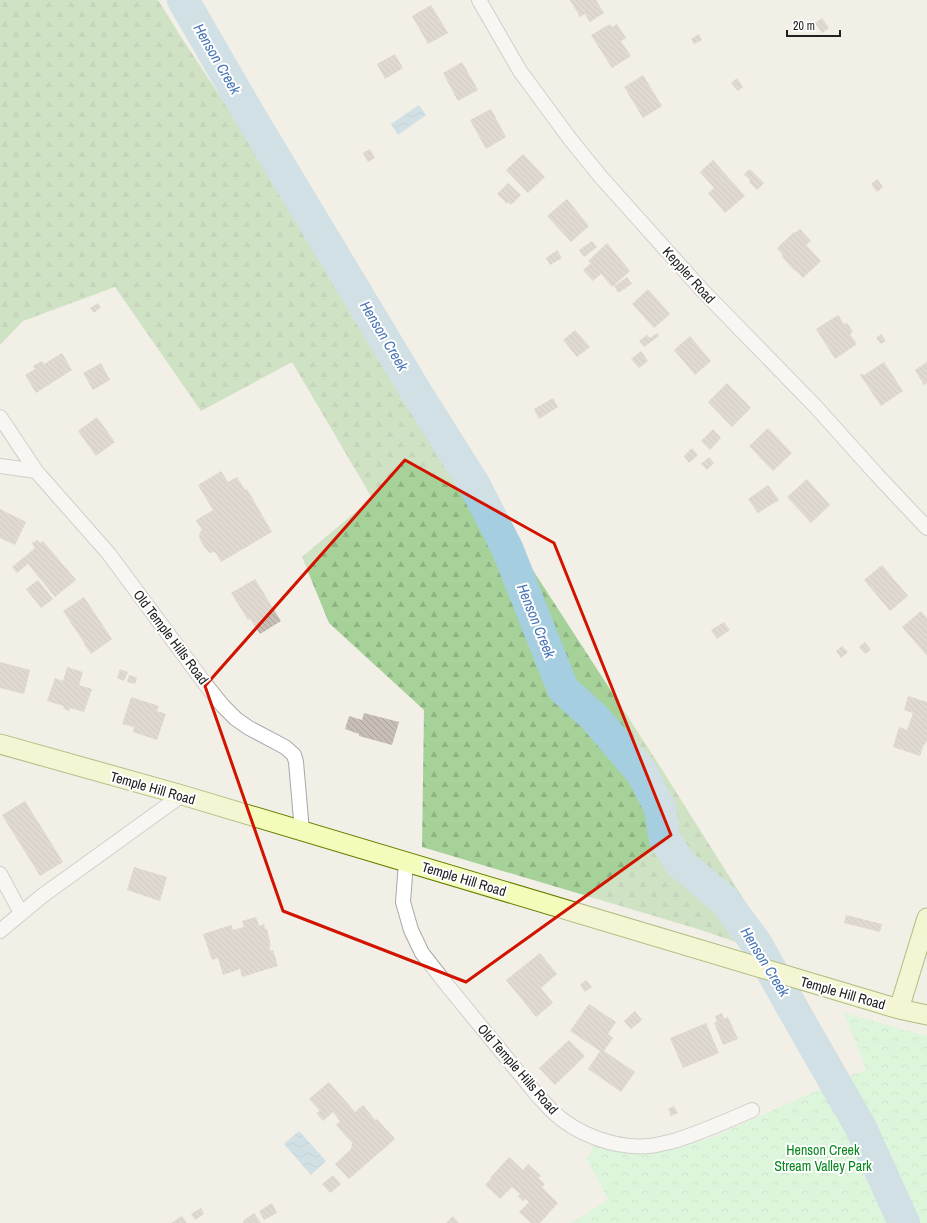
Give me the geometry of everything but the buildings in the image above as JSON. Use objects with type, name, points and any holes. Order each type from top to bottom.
[{"type":"main road","name":"Temple Hill Road","points":[[0,744],[182,795],[899,1009],[927,1015]]},
{"type":"main road","points":[[899,1009],[927,918]]},
{"type":"street","name":"Keppler Road","points":[[479,0],[520,71],[570,139],[595,170],[702,290],[816,407],[927,528]]},
{"type":"street","points":[[0,417],[36,471]]},
{"type":"street","points":[[0,466],[36,471]]},
{"type":"street","name":"Old Temple Hills Road","points":[[36,471],[109,554],[223,706],[236,719],[249,728],[285,747],[294,755],[296,762],[302,831]]},
{"type":"street","points":[[0,931],[53,888],[182,795]]},
{"type":"street","name":"Old Temple Hills Road","points":[[406,862],[403,902],[410,930],[422,953],[552,1112],[583,1133],[601,1140],[632,1146],[650,1146],[687,1137],[752,1110]]},
{"type":"street","points":[[0,874],[21,913]]},
{"type":"highlighted area","points":[[405,460],[554,543],[671,835],[466,982],[283,911],[205,686]]},
{"type":"green space","points":[[0,0],[158,0],[514,541],[654,757],[780,957],[698,929],[422,847],[424,710],[329,623],[302,557],[372,498],[292,362],[201,411],[115,287],[23,321],[0,345]]},
{"type":"green space","name":"Henson Creek Stream Valley Park","points":[[844,1013],[927,1036],[927,1223],[572,1223],[608,1200],[587,1159],[595,1143],[675,1146],[708,1139],[866,1069]]},
{"type":"water","points":[[419,105],[426,115],[398,135],[391,124]]},
{"type":"water","points":[[299,1131],[326,1161],[311,1175],[284,1144]]},
{"type":"waterway","name":"Henson Creek","points":[[183,0],[249,114],[416,392],[474,484],[507,548],[563,689],[594,717],[642,773],[660,808],[665,840],[681,864],[724,900],[756,943],[861,1128],[904,1223]]}]
